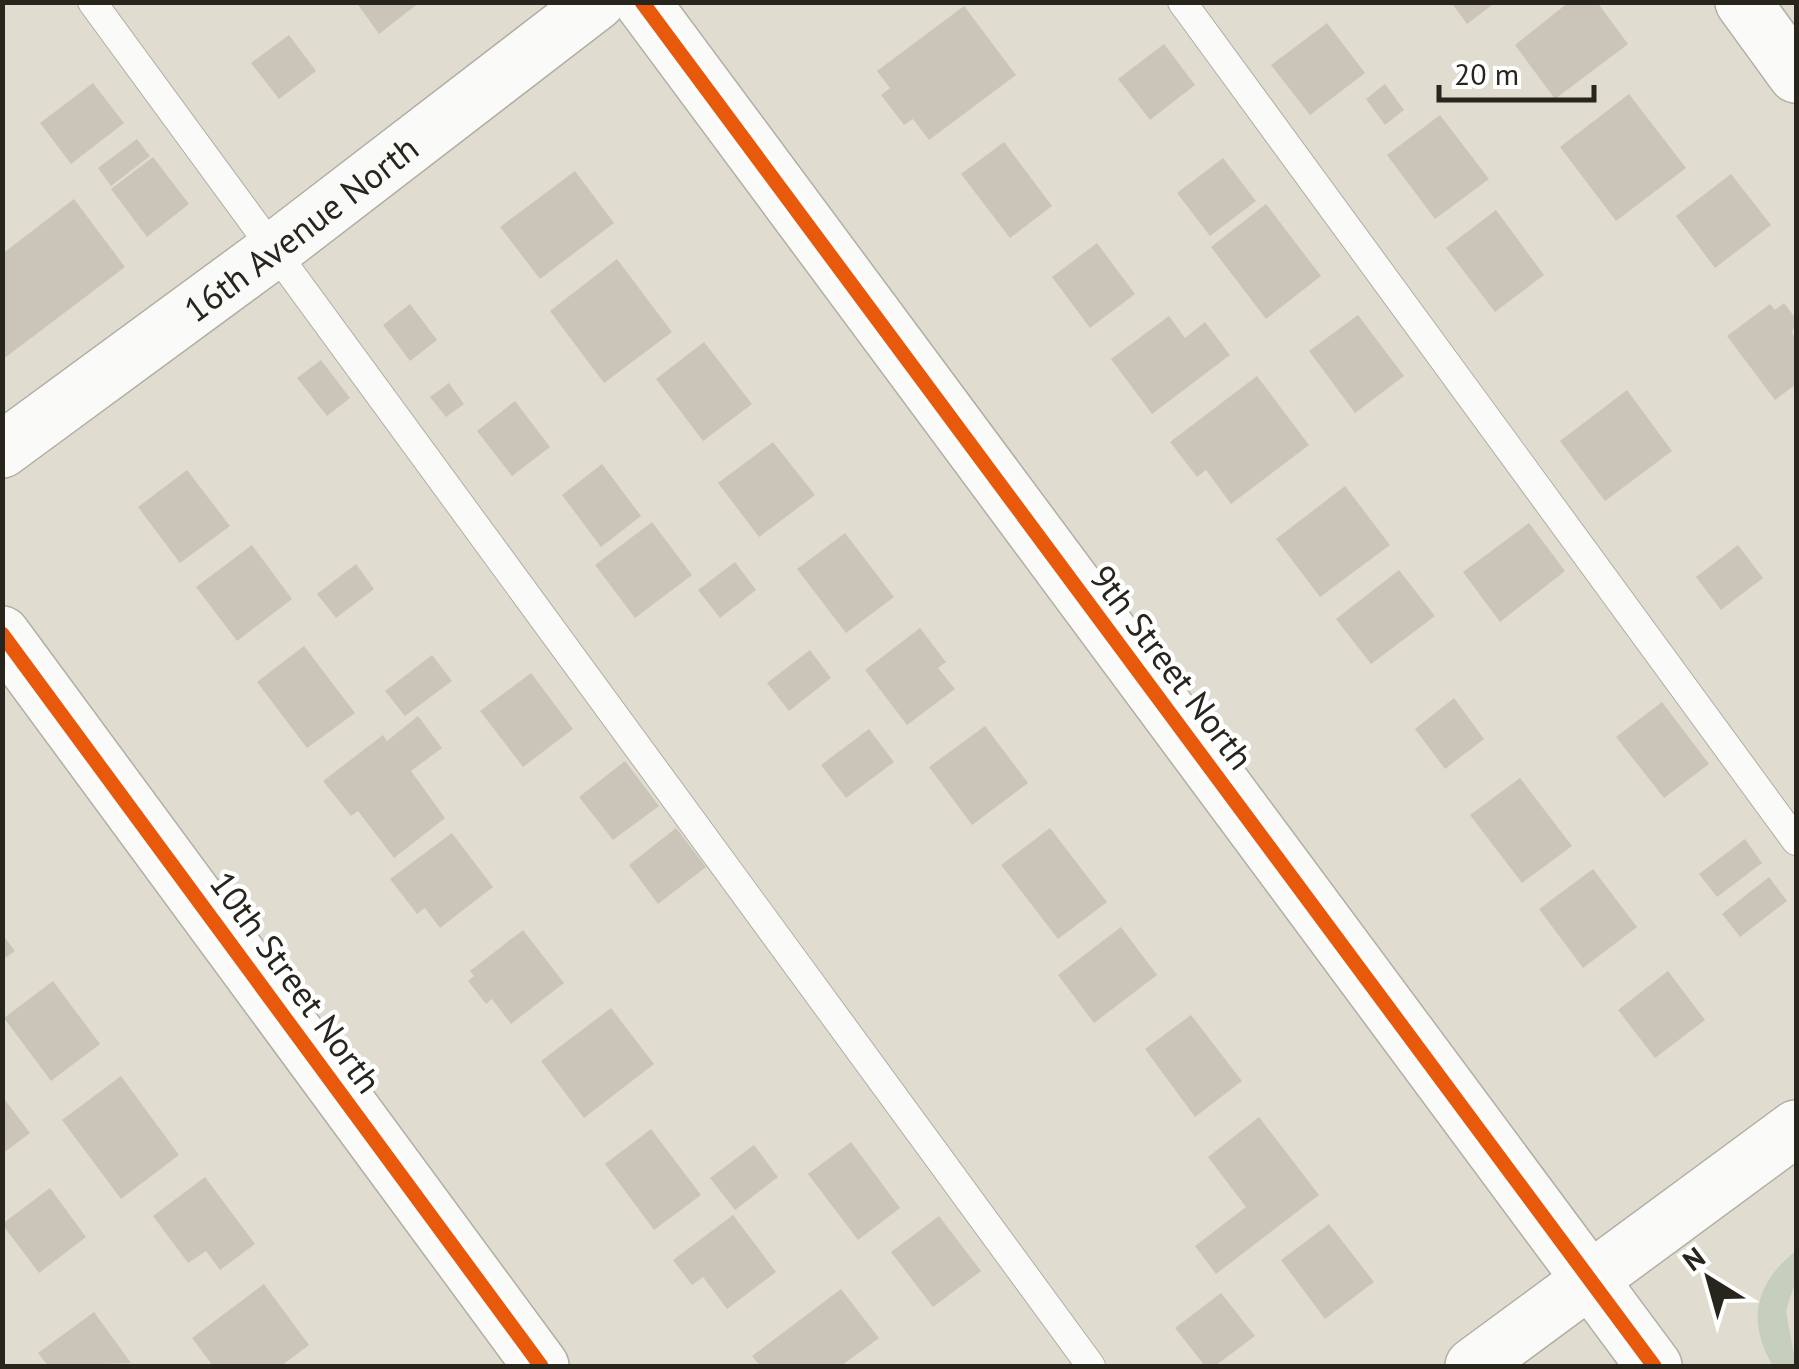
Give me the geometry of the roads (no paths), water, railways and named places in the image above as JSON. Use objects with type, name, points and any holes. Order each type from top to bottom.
[{"type":"street","name":"16th Avenue North","points":[[2,450],[273,251],[597,2]]},
{"type":"street","name":"9th Street North","points":[[642,2],[1654,1366]]},
{"type":"street","points":[[1743,2],[1796,76]]},
{"type":"street","name":"10th Street North","points":[[2,634],[541,1366]]},
{"type":"street","points":[[1473,1366],[1796,1128]]},
{"type":"lane","points":[[92,2],[1092,1366]]},
{"type":"lane","points":[[1182,2],[1796,841]]}]
